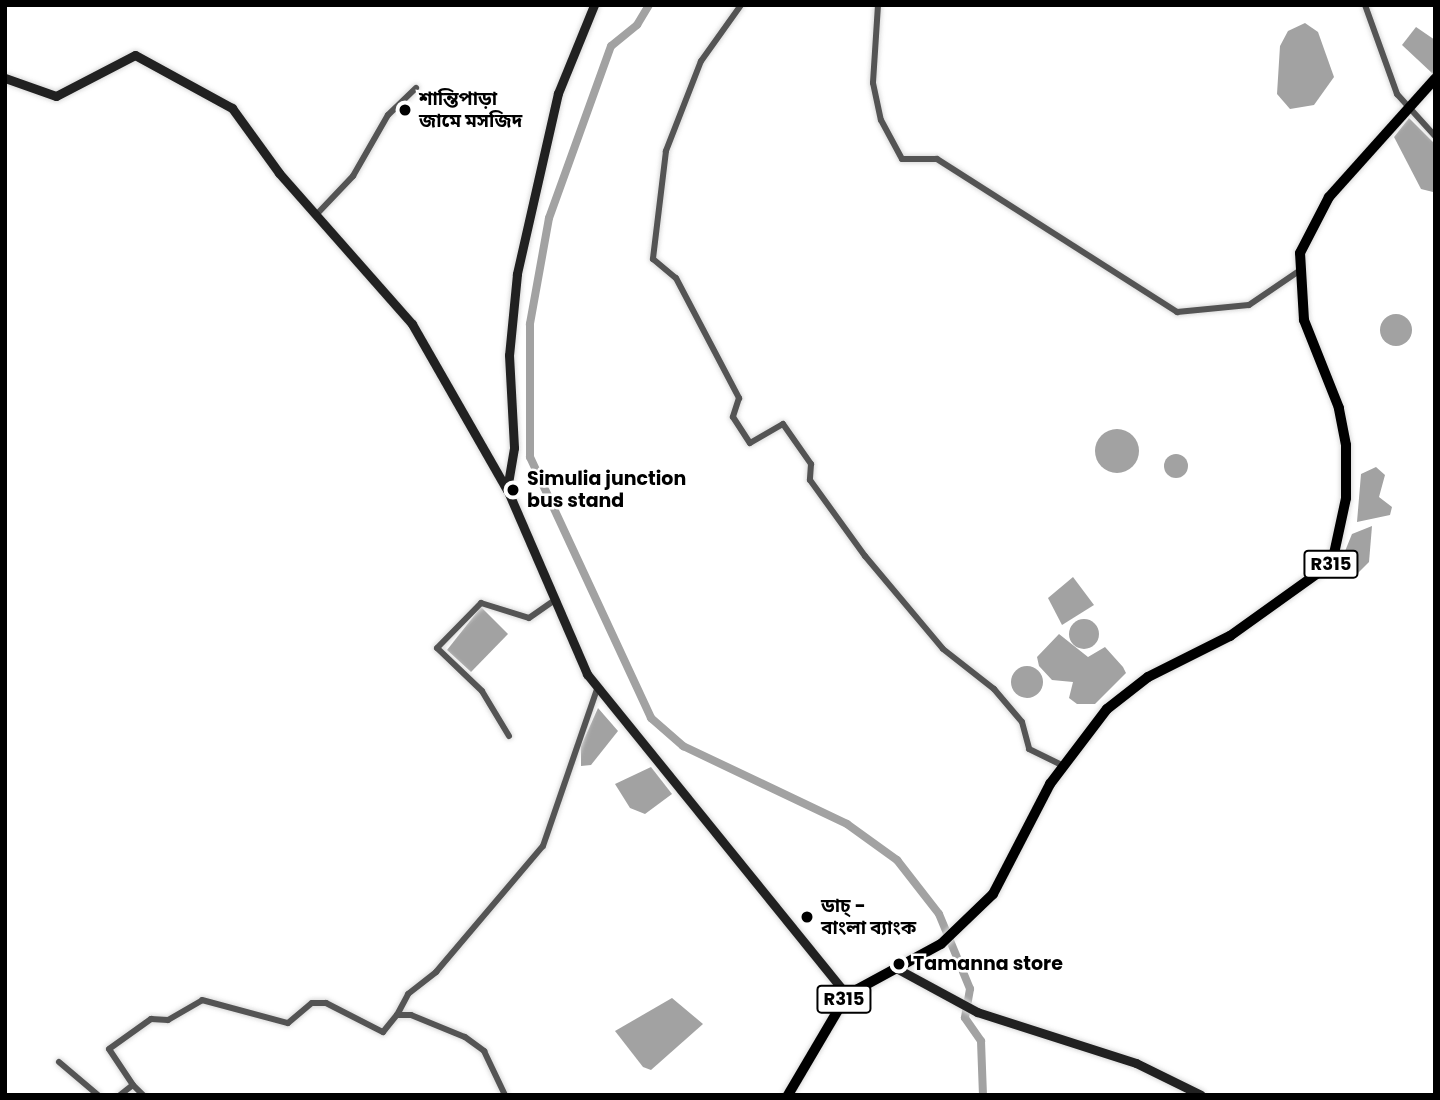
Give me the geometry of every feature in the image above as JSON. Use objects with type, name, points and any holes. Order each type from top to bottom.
[{"type":"main road","name":"R315","points":[[788,1095],[847,995],[941,944],[993,894],[1062,765],[1107,709],[1148,677],[1230,636],[1332,563],[1346,498],[1346,445],[1339,408],[1304,320],[1299,271],[1311,226],[1329,197],[1435,79]]},
{"type":"street","points":[[507,489],[514,448],[509,355],[517,274],[558,93],[594,5]]},
{"type":"street","points":[[741,5],[701,61],[666,151],[653,259],[676,278],[739,398],[733,417],[750,443],[783,424],[811,464],[810,480],[865,556],[943,649],[994,689],[1022,722],[1030,749],[1062,765]]},
{"type":"street","points":[[878,5],[873,83],[881,120],[902,159],[937,159],[1177,312],[1250,304],[1299,271]]},
{"type":"street","points":[[1365,5],[1383,65],[1407,108],[1435,136]]},
{"type":"street","points":[[5,78],[56,96],[135,55],[180,75],[232,108],[316,215],[412,324],[507,489],[552,602],[597,689],[847,995]]},
{"type":"street","points":[[316,215],[353,176],[388,115],[415,88]]},
{"type":"street","points":[[509,736],[482,691],[438,648],[481,603],[528,618],[552,602]]},
{"type":"street","points":[[143,1095],[132,1085],[109,1049],[151,1019],[167,1020],[202,1000],[279,1023],[312,1003],[326,1003],[383,1032],[397,1015],[408,993],[443,965],[543,846],[597,689]]},
{"type":"street","points":[[896,968],[977,1012],[1136,1063],[1201,1095]]},
{"type":"street","points":[[397,1015],[465,1037],[484,1051],[505,1095]]},
{"type":"street","points":[[59,1062],[98,1095]]},
{"type":"street","points":[[120,1095],[132,1085]]},
{"type":"shaded area","points":[[1305,23],[1318,32],[1334,77],[1314,105],[1290,109],[1277,94],[1280,46],[1288,31]]},
{"type":"shaded area","points":[[1416,27],[1435,40],[1433,74],[1402,45]]},
{"type":"shaded area","points":[[1409,118],[1435,144],[1433,192],[1421,189],[1394,137]]},
{"type":"shaded area","points":[[1396,314],[1407,319],[1412,330],[1407,341],[1396,346],[1385,341],[1380,330],[1385,319]]},
{"type":"shaded area","points":[[1117,429],[1133,435],[1139,451],[1133,467],[1117,473],[1101,467],[1095,451],[1101,435]]},
{"type":"shaded area","points":[[1176,454],[1187,461],[1188,466],[1181,477],[1176,478],[1165,471],[1164,466],[1171,455]]},
{"type":"shaded area","points":[[1376,467],[1385,475],[1379,497],[1392,507],[1390,515],[1357,522],[1361,474]]},
{"type":"shaded area","points":[[1372,526],[1369,562],[1358,573],[1350,570],[1341,561],[1352,534]]},
{"type":"shaded area","points":[[1073,577],[1094,605],[1062,625],[1048,598]]},
{"type":"shaded area","points":[[481,607],[508,634],[471,672],[447,650]]},
{"type":"shaded area","points":[[1084,619],[1095,623],[1099,634],[1095,645],[1084,649],[1073,645],[1069,634],[1073,623]]},
{"type":"shaded area","points":[[1059,634],[1088,657],[1105,647],[1123,667],[1126,673],[1095,704],[1077,704],[1069,698],[1073,682],[1052,680],[1039,666],[1037,657]]},
{"type":"shaded area","points":[[1027,666],[1038,671],[1043,682],[1038,693],[1027,698],[1016,693],[1011,682],[1016,671]]},
{"type":"shaded area","points":[[598,708],[618,731],[591,765],[581,766],[581,746]]},
{"type":"shaded area","points":[[651,767],[672,794],[645,814],[630,808],[615,784]]},
{"type":"shaded area","points":[[672,998],[703,1024],[651,1070],[643,1067],[615,1031]]},
{"type":"waterway","points":[[649,5],[637,25],[611,46],[549,218],[530,324],[530,457],[651,718],[683,746],[847,824],[897,860],[939,914],[970,989],[965,1018],[981,1041],[983,1095]]},
{"type":"place","name":"শান্তিপাড়া জামে মসজিদ","points":[[405,110]]},
{"type":"place","name":"Simulia junction bus stand","points":[[513,490]]},
{"type":"place","name":"ডাচ্ - বাংলা ব্যাংক","points":[[807,917]]},
{"type":"place","name":"Tamanna store","points":[[899,964]]}]
